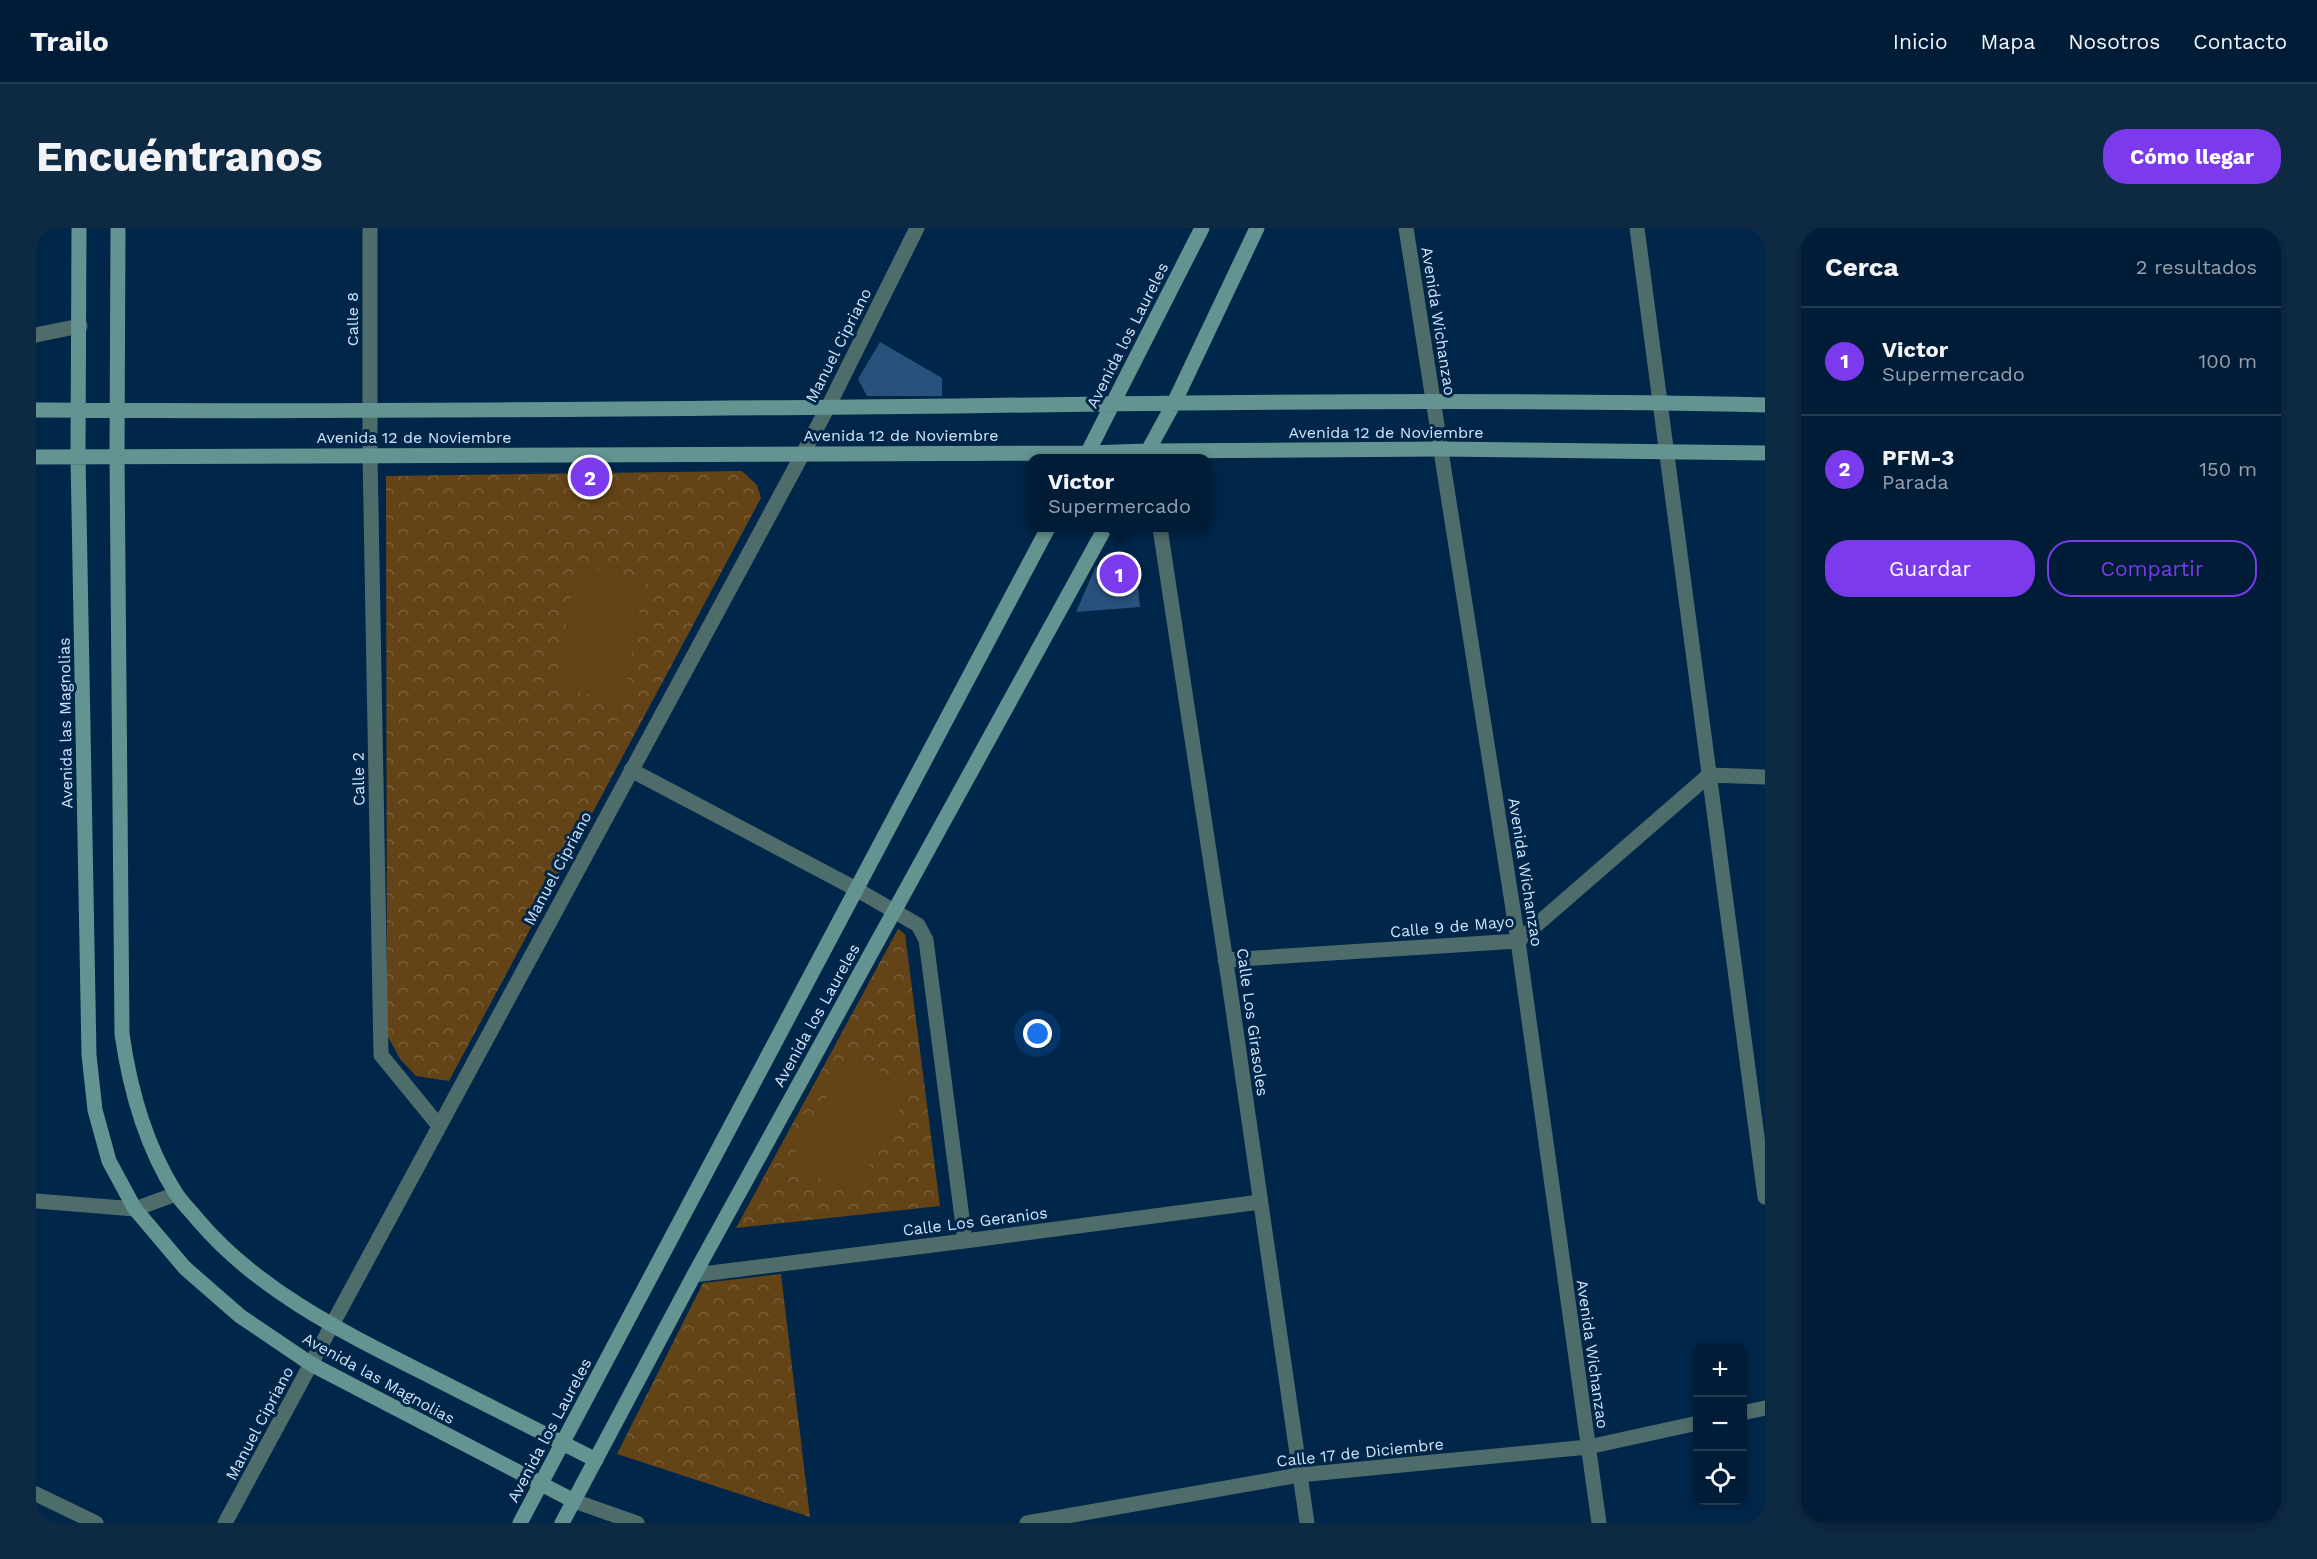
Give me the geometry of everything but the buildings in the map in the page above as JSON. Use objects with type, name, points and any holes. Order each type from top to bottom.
[{"type":"main road","name":"Avenida las Magnolias","points":[[79,228],[78,456],[89,1055],[95,1110],[110,1161],[135,1209],[185,1268],[240,1316],[311,1364],[574,1501]]},
{"type":"main road","name":"Avenida las Magnolias","points":[[118,228],[117,456],[122,1034],[127,1068],[139,1115],[154,1153],[176,1194],[217,1242],[276,1289],[331,1326],[596,1460]]},
{"type":"main road","name":"Avenida los Laureles","points":[[1087,454],[1202,228]]},
{"type":"main road","points":[[1148,454],[1257,228]]},
{"type":"main road","name":"Avenida 12 de Noviembre","points":[[36,411],[370,411],[1434,402],[1765,405]]},
{"type":"main road","name":"Avenida 12 de Noviembre","points":[[1211,454],[1440,449],[1765,453]]},
{"type":"main road","name":"Avenida 12 de Noviembre","points":[[36,457],[802,453],[1028,455]]},
{"type":"main road","name":"Avenida los Laureles","points":[[520,1523],[1046,532]]},
{"type":"main road","name":"Avenida los Laureles","points":[[562,1523],[694,1275],[1104,532]]},
{"type":"street","name":"Calle 8","points":[[370,228],[370,411]]},
{"type":"street","name":"Manuel Cipriano","points":[[225,1523],[828,407],[917,228]]},
{"type":"street","name":"Avenida Wichanzao","points":[[1406,228],[1518,941],[1599,1523]]},
{"type":"street","points":[[1637,228],[1765,1197]]},
{"type":"street","points":[[36,335],[80,326]]},
{"type":"street","name":"Calle 2","points":[[370,411],[381,1055],[439,1126]]},
{"type":"street","name":"Calle Los Girasoles","points":[[1161,532],[1226,960],[1307,1523]]},
{"type":"street","points":[[631,770],[856,889],[918,925],[926,940],[965,1241]]},
{"type":"street","points":[[1709,775],[1765,777]]},
{"type":"street","name":"Calle 9 de Mayo","points":[[1226,960],[1518,941],[1709,775]]},
{"type":"street","points":[[36,1201],[135,1209],[176,1194]]},
{"type":"street","name":"Calle Los Geranios","points":[[694,1275],[1260,1202]]},
{"type":"street","points":[[1747,1412],[1765,1408]]},
{"type":"street","name":"Calle 17 de Diciembre","points":[[1027,1523],[1299,1475],[1588,1447],[1693,1424]]},
{"type":"street","points":[[36,1494],[96,1523]]},
{"type":"street","points":[[574,1501],[637,1523]]},
{"type":"green space","points":[[742,471],[757,485],[761,498],[449,1081],[416,1076],[400,1059],[387,1035],[386,476]]},
{"type":"green space","points":[[577,566],[646,579],[623,701],[554,688]]},
{"type":"green space","points":[[898,929],[905,934],[940,1206],[736,1228]]},
{"type":"green space","points":[[851,1055],[911,1089],[851,1196],[791,1162]]},
{"type":"green space","points":[[781,1274],[810,1517],[617,1454],[703,1283]]},
{"type":"place","name":"PFM-3","points":[[590,477]]},
{"type":"place","name":"Victor","points":[[1119,574]]}]
